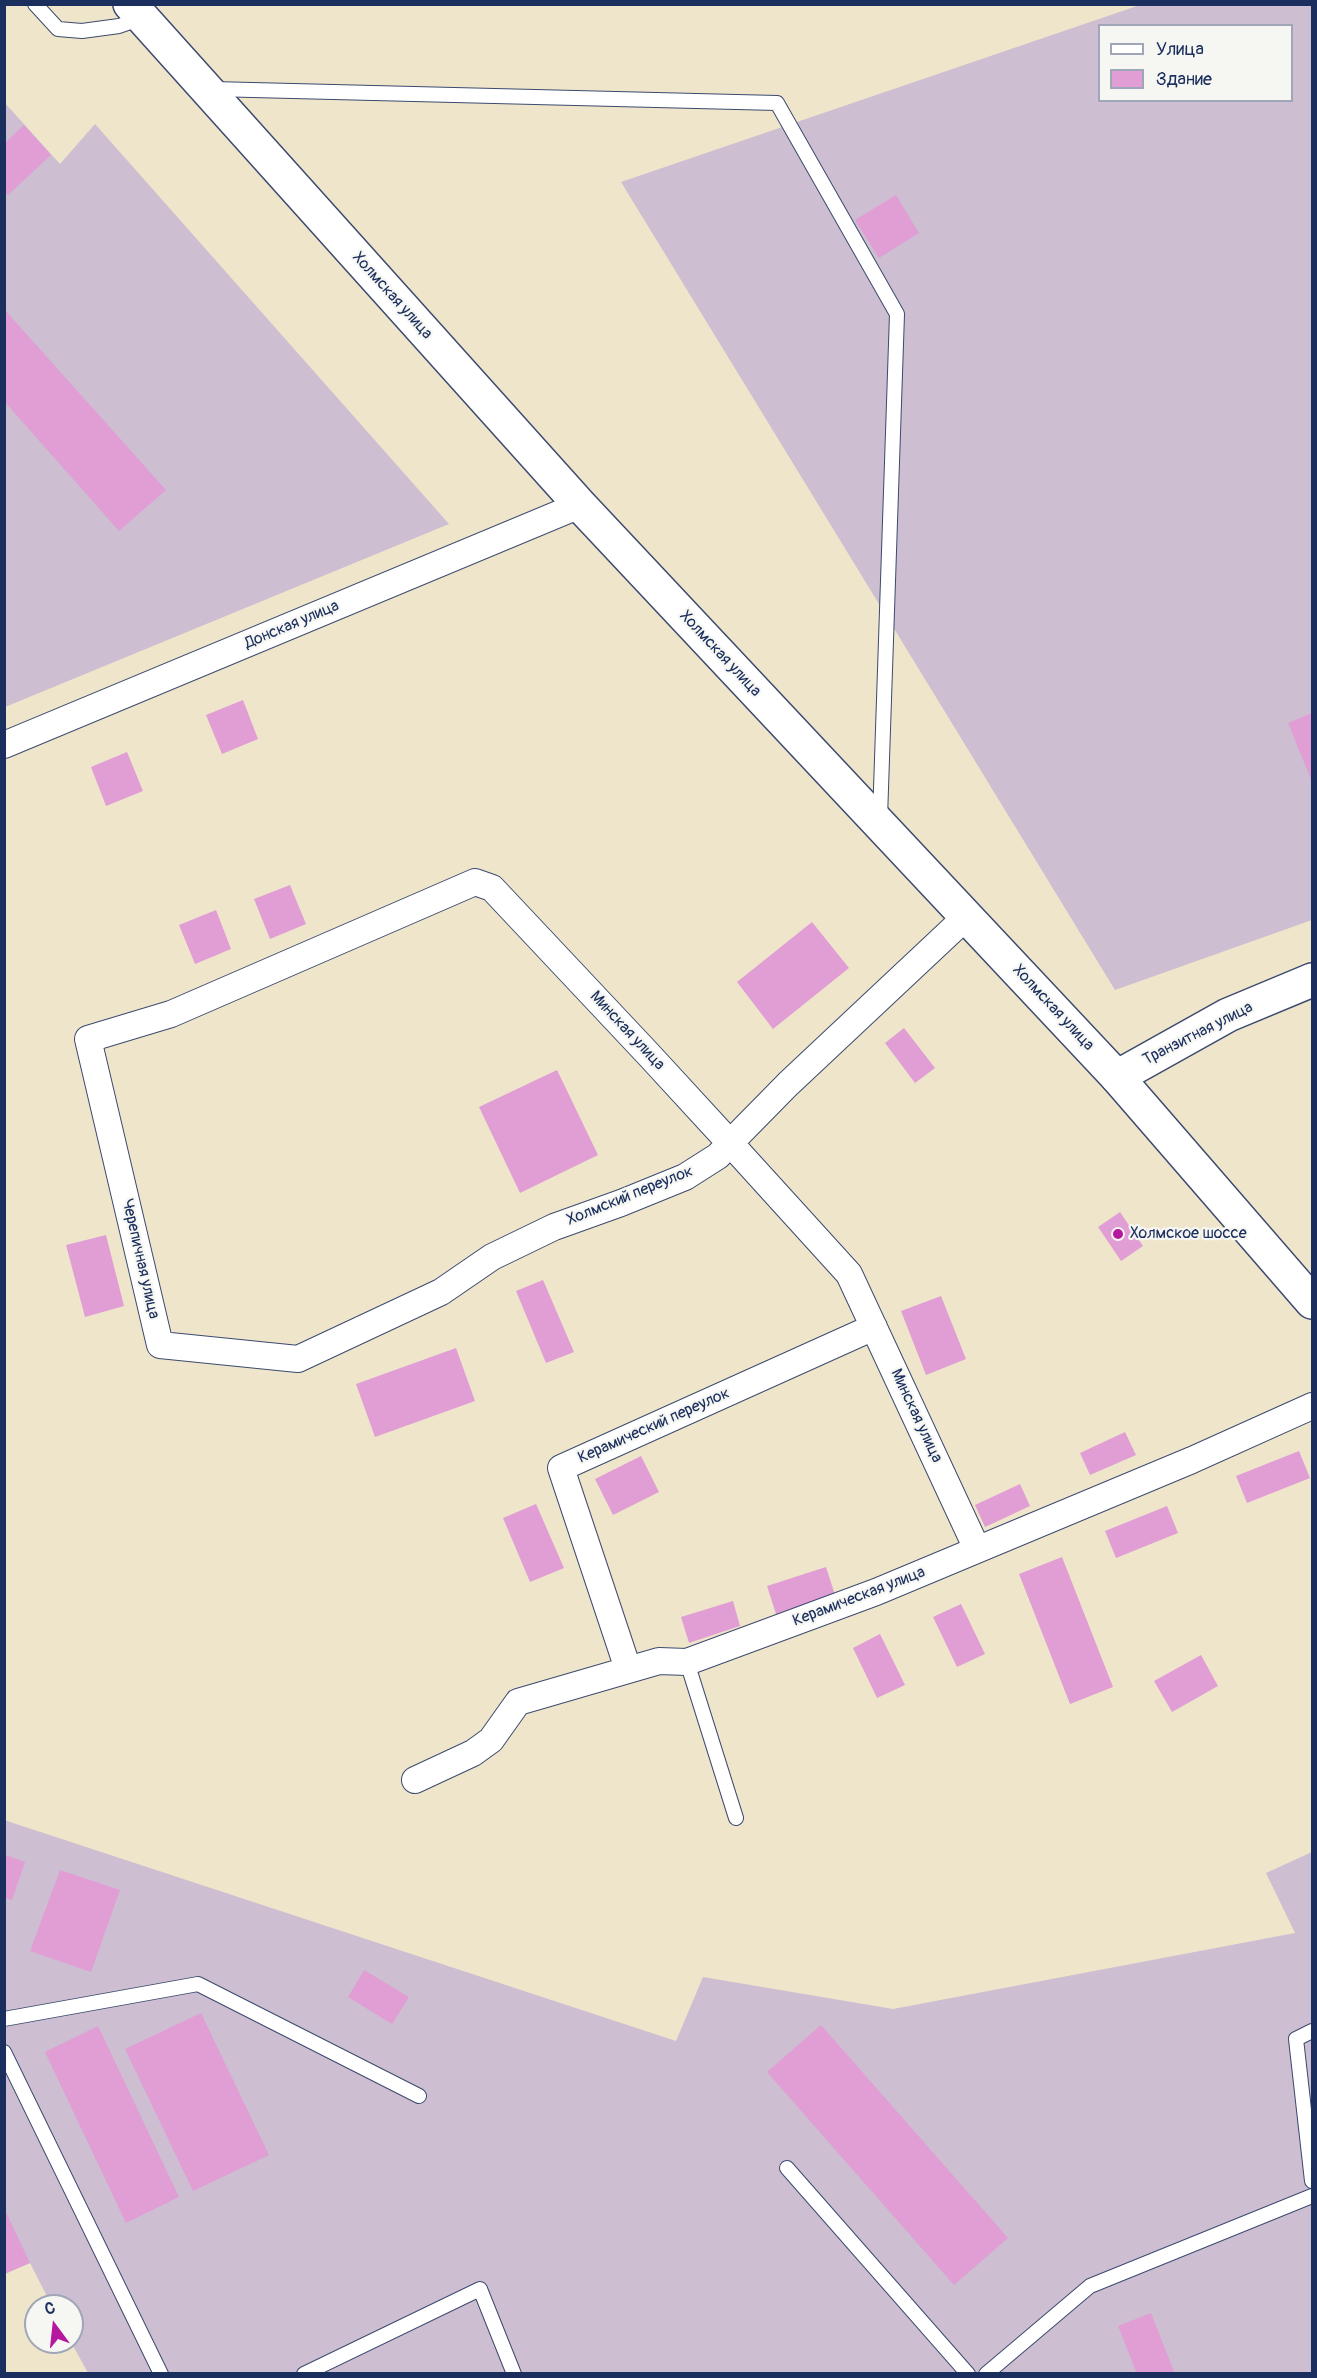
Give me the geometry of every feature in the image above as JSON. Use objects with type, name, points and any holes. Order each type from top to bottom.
[{"type":"main road","name":"Холмская улица","points":[[136,11],[580,505],[1117,1077],[1312,1302]]},
{"type":"main road","name":"Транзитная улица","points":[[1117,1077],[1228,1015],[1312,980]]},
{"type":"street","name":"Донская улица","points":[[4,745],[580,505]]},
{"type":"street","name":"Минская улица","points":[[88,1039],[171,1014],[475,882],[492,888],[849,1274],[977,1549]]},
{"type":"street","name":"Холмский переулок","points":[[298,1359],[441,1292],[492,1257],[554,1227],[685,1177],[718,1156],[788,1084],[967,916]]},
{"type":"street","name":"Черепичная улица","points":[[88,1039],[160,1345],[298,1359]]},
{"type":"street","name":"Керамический переулок","points":[[628,1669],[561,1468],[874,1327]]},
{"type":"street","name":"Керамическая улица","points":[[415,1780],[473,1753],[491,1740],[518,1702],[659,1661],[687,1662],[876,1592],[1192,1460],[1312,1406]]},
{"type":"lane","points":[[35,4],[58,29],[82,31],[119,26],[136,11]]},
{"type":"lane","points":[[207,89],[777,103],[897,314],[879,823]]},
{"type":"lane","points":[[687,1662],[736,1818]]},
{"type":"lane","points":[[4,2019],[198,1984],[419,2096]]},
{"type":"lane","points":[[1312,2031],[1296,2040],[1312,2181]]},
{"type":"lane","points":[[4,2052],[161,2373]]},
{"type":"lane","points":[[787,2168],[968,2373]]},
{"type":"lane","points":[[986,2373],[1090,2286],[1312,2196]]},
{"type":"lane","points":[[304,2373],[480,2289],[514,2373]]},
{"type":"shaded area","points":[[1140,5],[1312,5],[1312,920],[1115,990],[621,182]]},
{"type":"shaded area","points":[[4,102],[60,164],[95,124],[449,524],[5,707]]},
{"type":"shaded area","points":[[4,1820],[676,2041],[703,1977],[893,2009],[1295,1933],[1266,1873],[1312,1852],[1312,2373],[88,2373],[78,2354],[84,2354],[84,2294],[46,2294],[30,2263],[5,2274]]},
{"type":"building","points":[[24,125],[51,155],[8,195],[4,191],[4,144]]},
{"type":"building","points":[[896,195],[919,233],[879,258],[855,220]]},
{"type":"building","points":[[4,309],[166,490],[119,531],[4,401]]},
{"type":"building","points":[[243,700],[258,739],[222,754],[206,715]]},
{"type":"building","points":[[1312,713],[1312,782],[1288,723]]},
{"type":"building","points":[[127,752],[143,791],[106,806],[91,767]]},
{"type":"building","points":[[290,885],[306,924],[270,939],[254,899]]},
{"type":"building","points":[[216,910],[231,949],[195,964],[179,925]]},
{"type":"building","points":[[812,922],[849,968],[773,1029],[737,982]]},
{"type":"building","points":[[904,1028],[935,1068],[915,1083],[885,1043]]},
{"type":"building","points":[[557,1070],[598,1155],[520,1193],[479,1107]]},
{"type":"building","points":[[1120,1212],[1143,1246],[1121,1261],[1098,1227]]},
{"type":"building","points":[[106,1235],[124,1306],[85,1317],[66,1245]]},
{"type":"building","points":[[543,1280],[574,1352],[546,1363],[516,1291]]},
{"type":"building","points":[[941,1296],[966,1359],[926,1375],[901,1311]]},
{"type":"building","points":[[456,1348],[475,1401],[375,1437],[356,1384]]},
{"type":"building","points":[[1125,1432],[1136,1455],[1090,1475],[1080,1453]]},
{"type":"building","points":[[1299,1451],[1310,1478],[1247,1503],[1236,1476]]},
{"type":"building","points":[[641,1456],[659,1492],[613,1515],[595,1479]]},
{"type":"building","points":[[1020,1484],[1030,1506],[985,1527],[975,1505]]},
{"type":"building","points":[[536,1504],[564,1568],[530,1582],[503,1518]]},
{"type":"building","points":[[1167,1506],[1178,1533],[1116,1558],[1105,1531]]},
{"type":"building","points":[[1062,1557],[1113,1687],[1070,1704],[1019,1574]]},
{"type":"building","points":[[826,1567],[835,1595],[776,1614],[767,1586]]},
{"type":"building","points":[[733,1601],[740,1626],[689,1643],[681,1617]]},
{"type":"building","points":[[961,1604],[985,1654],[957,1667],[933,1617]]},
{"type":"building","points":[[880,1634],[905,1685],[877,1698],[853,1648]]},
{"type":"building","points":[[1201,1655],[1218,1686],[1172,1712],[1154,1681]]},
{"type":"building","points":[[5,1855],[25,1862],[12,1900],[5,1898]]},
{"type":"building","points":[[60,1870],[120,1890],[91,1972],[30,1951]]},
{"type":"building","points":[[364,1970],[409,1997],[392,2024],[348,1997]]},
{"type":"building","points":[[201,2013],[269,2155],[193,2191],[125,2049]]},
{"type":"building","points":[[821,2025],[1008,2238],[954,2285],[767,2072]]},
{"type":"building","points":[[98,2026],[179,2197],[126,2223],[45,2052]]},
{"type":"building","points":[[4,2208],[30,2263],[4,2274]]},
{"type":"building","points":[[1151,2313],[1175,2374],[1137,2374],[1118,2326]]},
{"type":"place","name":"Холмское шоссе","points":[[1118,1234]]}]
